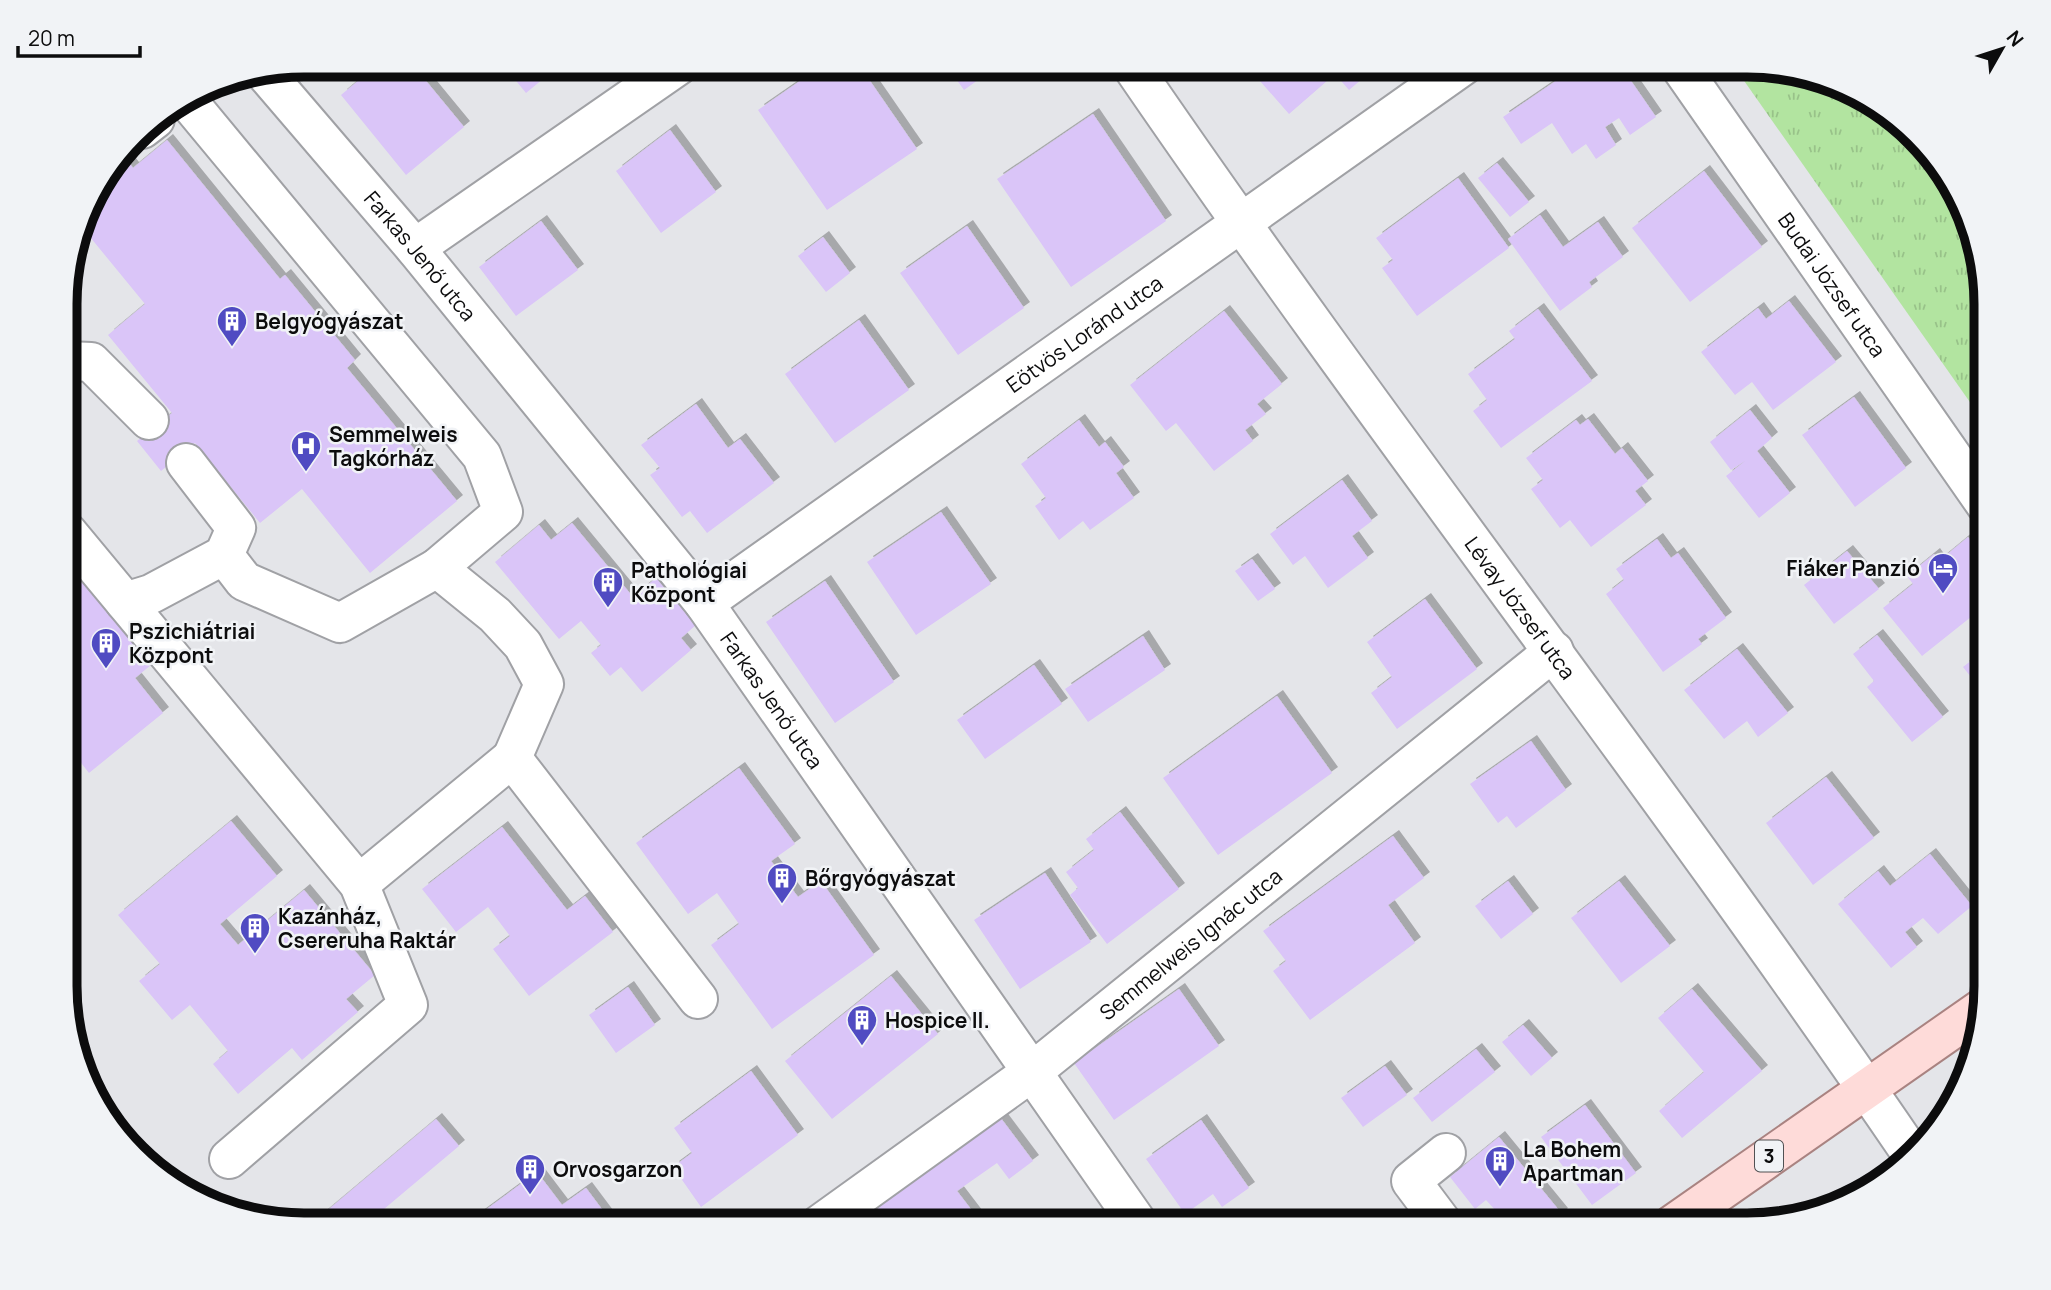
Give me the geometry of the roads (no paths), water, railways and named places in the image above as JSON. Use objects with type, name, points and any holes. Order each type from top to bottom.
[{"type":"main road","name":"3","points":[[1689,1213],[1972,1015]]},
{"type":"street","points":[[415,248],[662,77]]},
{"type":"street","name":"Lévay József utca","points":[[1139,77],[1240,224],[1554,651],[1907,1147]]},
{"type":"street","name":"Eötvös Loránd utca","points":[[704,603],[1447,77]]},
{"type":"street","name":"Budai József utca","points":[[1687,77],[1974,488]]},
{"type":"street","name":"Farkas Jenő utca","points":[[271,80],[415,248],[704,603],[1131,1213]]},
{"type":"street","points":[[193,106],[482,456],[503,512],[437,568],[340,623],[244,581],[224,555]]},
{"type":"street","points":[[77,362],[91,362],[149,420]]},
{"type":"street","points":[[125,602],[152,594],[224,555],[236,527],[186,463]]},
{"type":"street","points":[[77,544],[359,884],[408,1005],[229,1159]]},
{"type":"street","points":[[359,884],[512,758],[544,684],[523,645],[495,615],[437,568]]},
{"type":"street","name":"Semmelweis Ignác utca","points":[[836,1213],[1033,1071],[1554,651]]},
{"type":"street","points":[[512,758],[698,999]]},
{"type":"street","points":[[1435,1213],[1411,1181],[1446,1153]]},
{"type":"place","name":"Belgyógyászat","points":[[232,348]]},
{"type":"place","name":"Semmelweis Tagkórház","points":[[306,473]]},
{"type":"place","name":"Fiáker Panzió","points":[[1943,595]]},
{"type":"place","name":"Pathológiai Központ","points":[[608,609]]},
{"type":"place","name":"Pszichiátriai Központ","points":[[106,670]]},
{"type":"place","name":"Bőrgyógyászat","points":[[782,905]]},
{"type":"place","name":"Kazánház, Csereruha Raktár","points":[[255,955]]},
{"type":"place","name":"Hospice II.","points":[[862,1047]]},
{"type":"place","name":"La Bohem Apartman","points":[[1500,1188]]},
{"type":"place","name":"Orvosgarzon","points":[[530,1196]]}]
